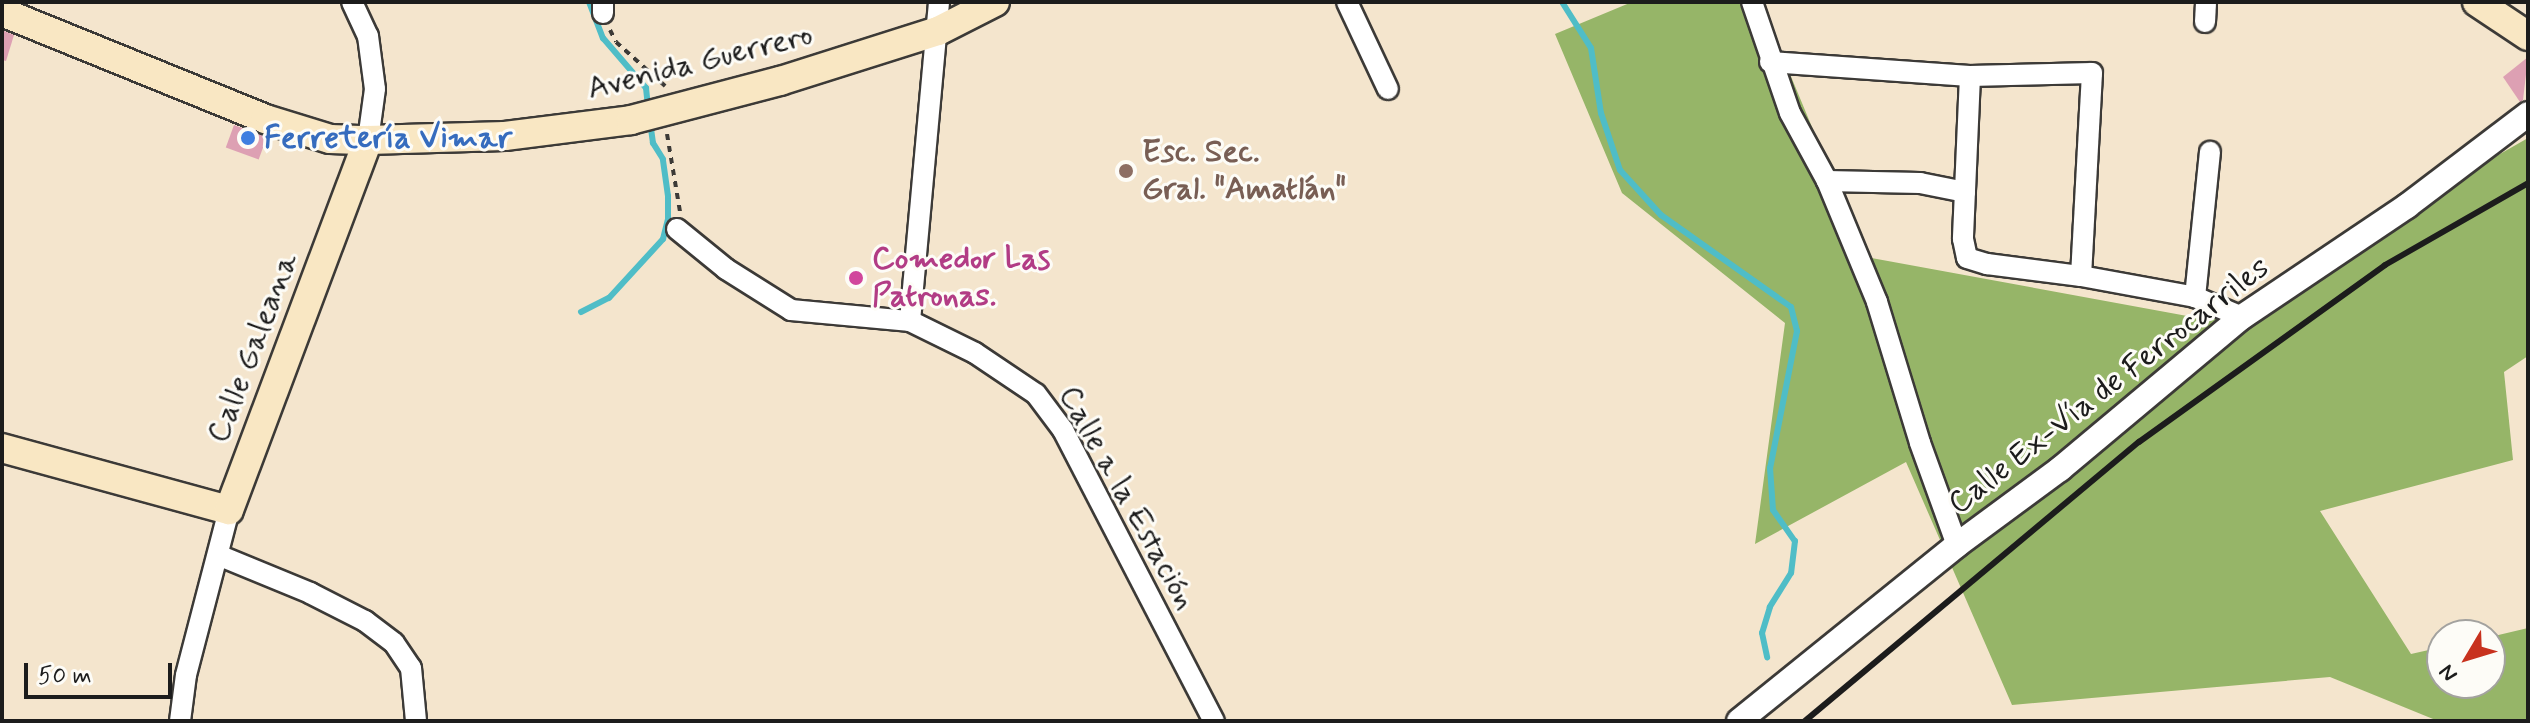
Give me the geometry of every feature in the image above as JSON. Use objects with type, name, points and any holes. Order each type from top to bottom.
[{"type":"main road","name":"Avenida Guerrero","points":[[2,12],[265,119],[330,139],[368,140],[505,136],[631,120],[780,81],[938,31],[995,2]]},
{"type":"main road","points":[[2477,2],[2528,36]]},
{"type":"main road","name":"Calle Galeana","points":[[229,510],[368,140]]},
{"type":"main road","points":[[2,448],[229,510]]},
{"type":"street","name":"Calle Galeana","points":[[352,2],[368,36],[375,89],[368,140]]},
{"type":"street","points":[[677,229],[726,269],[791,310],[910,321],[939,2]]},
{"type":"street","points":[[1347,2],[1388,89]]},
{"type":"street","points":[[1752,2],[1770,62],[1790,113],[1827,181],[1877,302],[1920,443],[1957,545]]},
{"type":"street","points":[[1770,62],[1970,76],[2092,73],[2081,276]]},
{"type":"street","points":[[1970,76],[1963,239],[1967,258],[1987,264],[2081,276],[2195,297],[2242,317]]},
{"type":"street","name":"Calle Ex-Vía de Ferrocarriles","points":[[1739,721],[1957,545],[2060,469],[2242,317],[2407,206],[2528,114]]},
{"type":"street","points":[[2195,297],[2210,152]]},
{"type":"street","points":[[1827,181],[1920,183],[1965,192]]},
{"type":"street","name":"Calle a la Estación","points":[[910,321],[975,353],[1036,394],[1063,430],[1214,721]]},
{"type":"street","name":"Calle Galeana","points":[[180,721],[186,675],[229,510]]},
{"type":"street","points":[[218,555],[310,593],[365,621],[394,643],[411,668],[416,721]]},
{"type":"path","points":[[603,8],[616,42],[645,72],[693,104]]},
{"type":"path","points":[[663,112],[680,215],[677,229]]},
{"type":"green space","points":[[1632,2],[1760,2],[1866,257],[2209,320],[2528,138],[2528,356],[2504,372],[2513,460],[2320,511],[2411,654],[2426,651],[2426,699],[2506,699],[2506,633],[2528,628],[2528,721],[2438,721],[2330,677],[2012,705],[1906,462],[1755,544],[1785,323],[1622,193],[1555,34]]},
{"type":"building","points":[[2,30],[14,35],[6,61],[2,60]]},
{"type":"building","points":[[2528,57],[2523,100],[2520,102],[2503,77]]},
{"type":"building","name":"Ferretería Vimar","points":[[234,125],[267,137],[259,160],[226,148]]},
{"type":"waterway","points":[[589,2],[603,38],[646,88],[648,107]]},
{"type":"waterway","points":[[1562,2],[1591,48],[1601,113],[1620,170],[1661,215],[1791,307],[1797,331],[1770,468],[1773,510],[1795,541],[1791,573],[1770,607],[1762,633],[1767,657]]},
{"type":"waterway","points":[[581,312],[609,298],[663,239],[668,219],[668,196],[663,159],[653,143],[650,122]]},
{"type":"railway","points":[[1805,721],[2139,442],[2385,265],[2528,183]]},
{"type":"place","name":"Ferretería Vimar","points":[[248,138]]},
{"type":"place","name":"Esc. Sec. Gral. \"Amatlán\"","points":[[1126,171]]},
{"type":"place","name":"Comedor Las Patronas.","points":[[856,278]]}]
